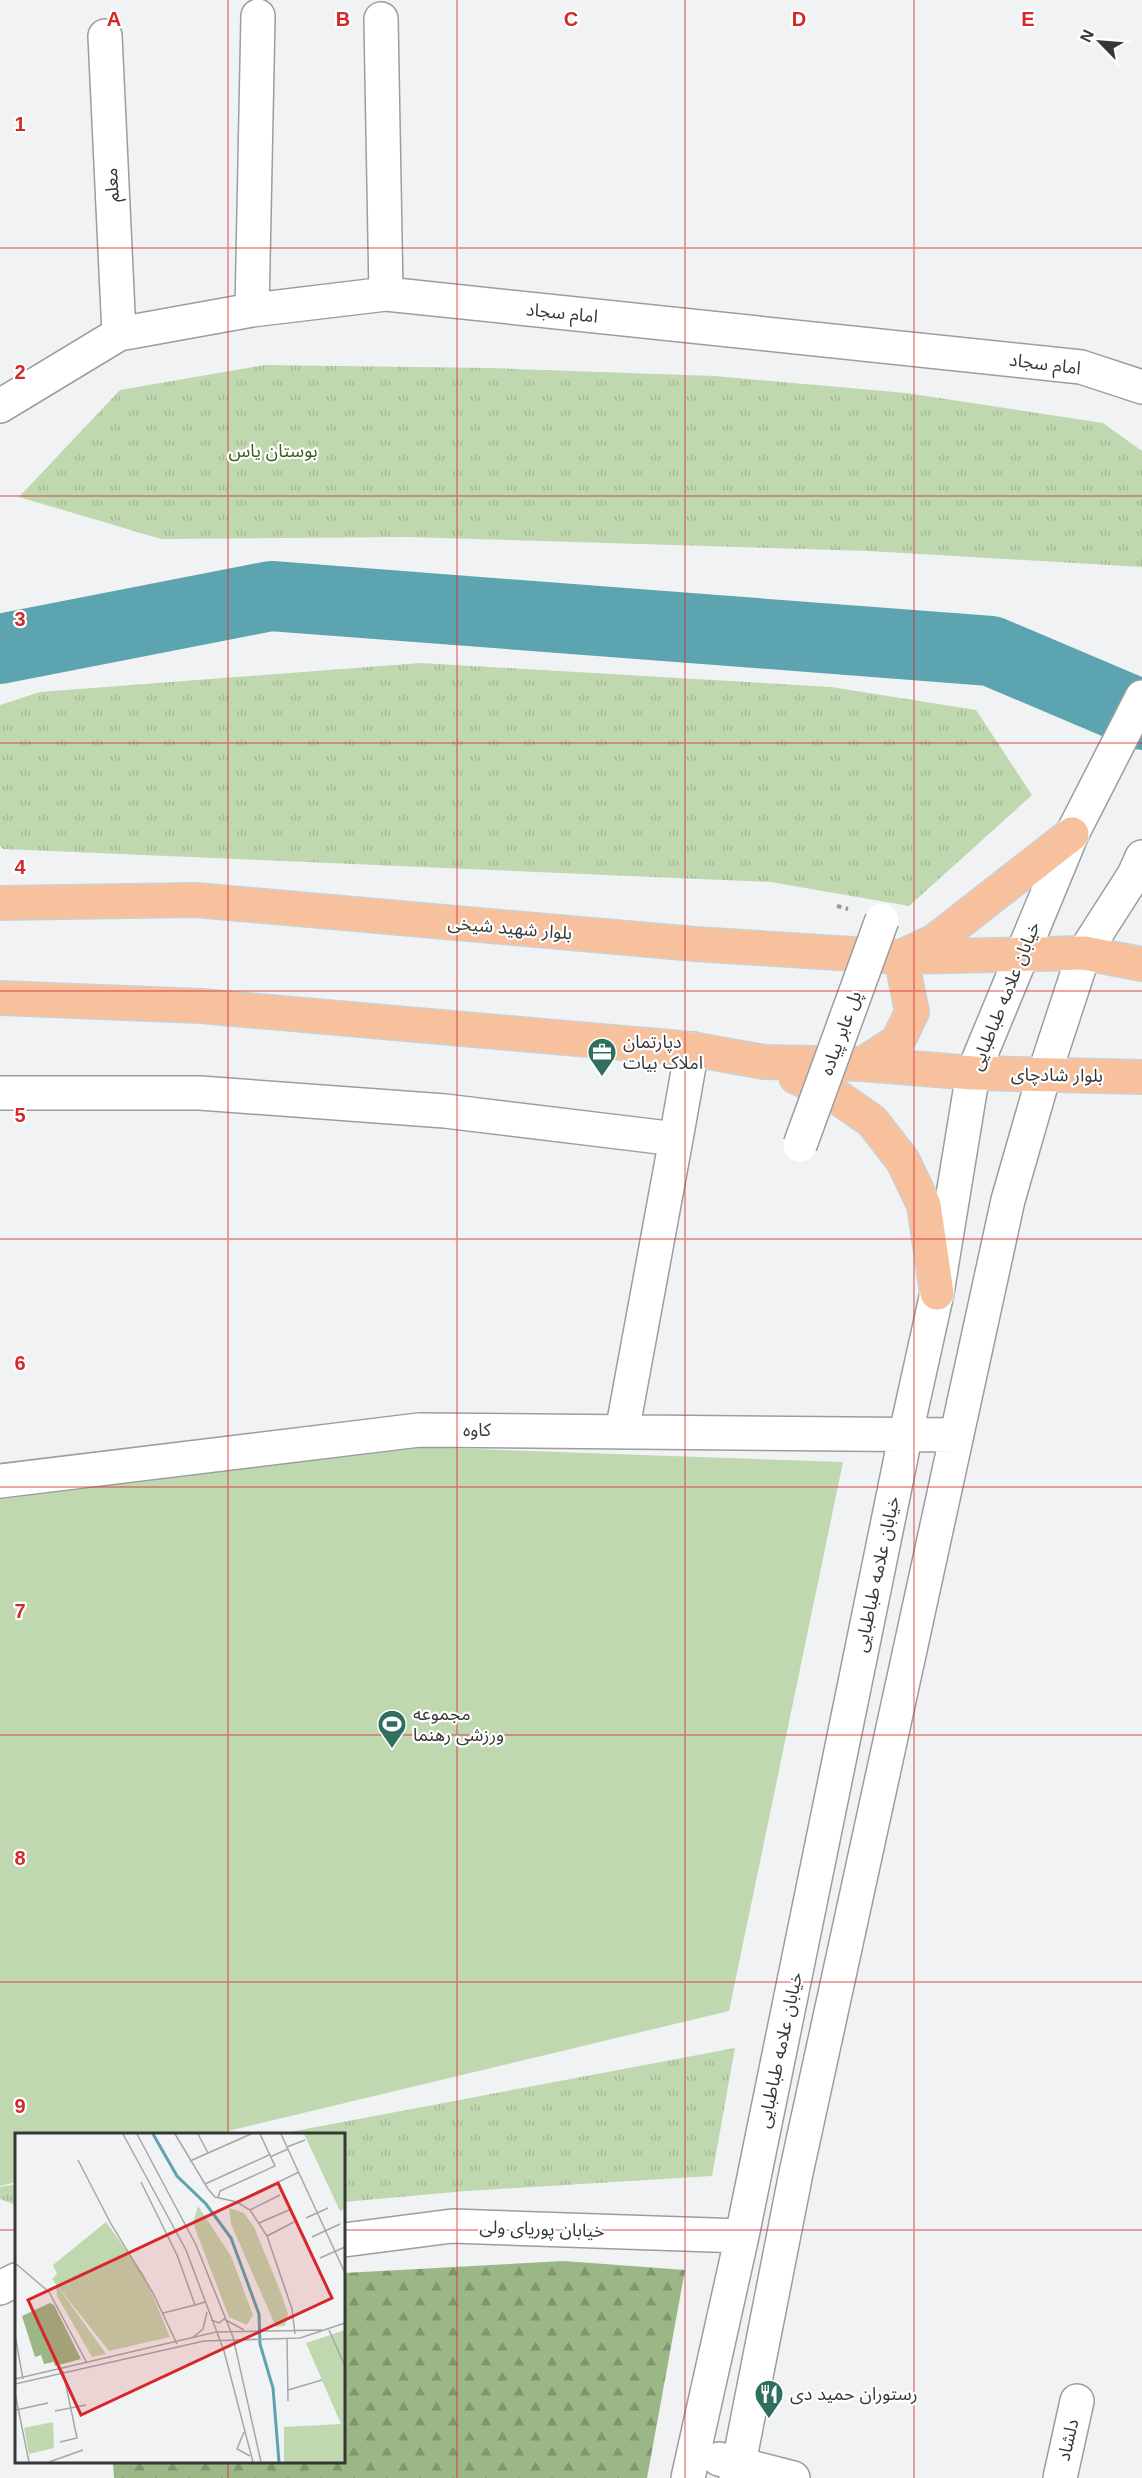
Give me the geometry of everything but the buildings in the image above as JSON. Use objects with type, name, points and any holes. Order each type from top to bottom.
[{"type":"main road","points":[[863,1064],[898,1041],[912,1012],[902,957],[934,941],[1072,834]]},
{"type":"main road","name":"بلوار شهید شیخی","points":[[0,903],[195,900],[695,944],[902,957],[1020,956]]},
{"type":"main road","points":[[1020,956],[1084,953],[1142,964]]},
{"type":"main road","points":[[0,998],[201,1006],[692,1049],[764,1062],[863,1064],[973,1073]]},
{"type":"main road","points":[[764,1062],[830,1092],[872,1121],[903,1161],[924,1205],[938,1293]]},
{"type":"main road","name":"بلوار شادچای","points":[[973,1073],[1142,1077]]},
{"type":"street","points":[[252,310],[258,16]]},
{"type":"street","points":[[381,19],[386,294]]},
{"type":"street","name":"معلم","points":[[105,36],[119,334]]},
{"type":"street","name":"امام سجاد","points":[[0,406],[119,334],[252,310],[386,294],[1081,367],[1142,387]]},
{"type":"street","name":"خیابان علامه طباطبایی","points":[[691,2465],[742,2236],[906,1433],[938,1293],[973,1073],[1072,834],[1142,697]]},
{"type":"street","points":[[737,2471],[796,2174],[1008,1200],[1044,1075],[1084,953],[1138,866]]},
{"type":"street","name":"پل عابر پیاده","points":[[800,1145],[882,920]]},
{"type":"street","points":[[622,1431],[692,1049]]},
{"type":"street","points":[[0,1093],[212,1094],[445,1111],[676,1139]]},
{"type":"street","name":"کاوه","points":[[0,1481],[419,1430],[957,1434]]},
{"type":"street","name":"خیابان پوریای ولی","points":[[345,2240],[452,2226],[742,2236]]},
{"type":"street","points":[[0,2288],[15,2280]]},
{"type":"street","name":"دلشاد","points":[[1060,2478],[1077,2401]]},
{"type":"street","points":[[691,2465],[793,2478]]},
{"type":"green space","name":"بوستان یاس","points":[[265,365],[489,368],[714,376],[906,393],[1103,423],[1142,451],[1142,567],[869,551],[407,537],[161,539],[19,497],[120,390]]},
{"type":"green space","points":[[421,663],[831,687],[976,710],[1032,795],[909,906],[771,882],[3,849],[0,846],[0,705],[40,692]]},
{"type":"green space","name":"مجموعه ورزشی رهنما","points":[[244,1441],[843,1462],[729,2011],[219,2133],[15,2133],[15,2182],[0,2186],[0,1487]]},
{"type":"green space","points":[[735,2048],[712,2176],[466,2191],[345,2202],[345,2133],[284,2133]]},
{"type":"green space","points":[[15,2184],[15,2205],[0,2199],[0,2187]]},
{"type":"green space","points":[[564,2261],[685,2270],[647,2478],[114,2478],[113,2463],[345,2463],[345,2273]]},
{"type":"waterway","points":[[0,649],[271,596],[991,651],[1142,715]]},
{"type":"place","name":"دپارتمان املاک بیات","points":[[602,1078]]},
{"type":"place","name":"مجموعه ورزشی رهنما","points":[[392,1750]]},
{"type":"place","name":"رستوران حمید دی","points":[[769,2420]]}]
